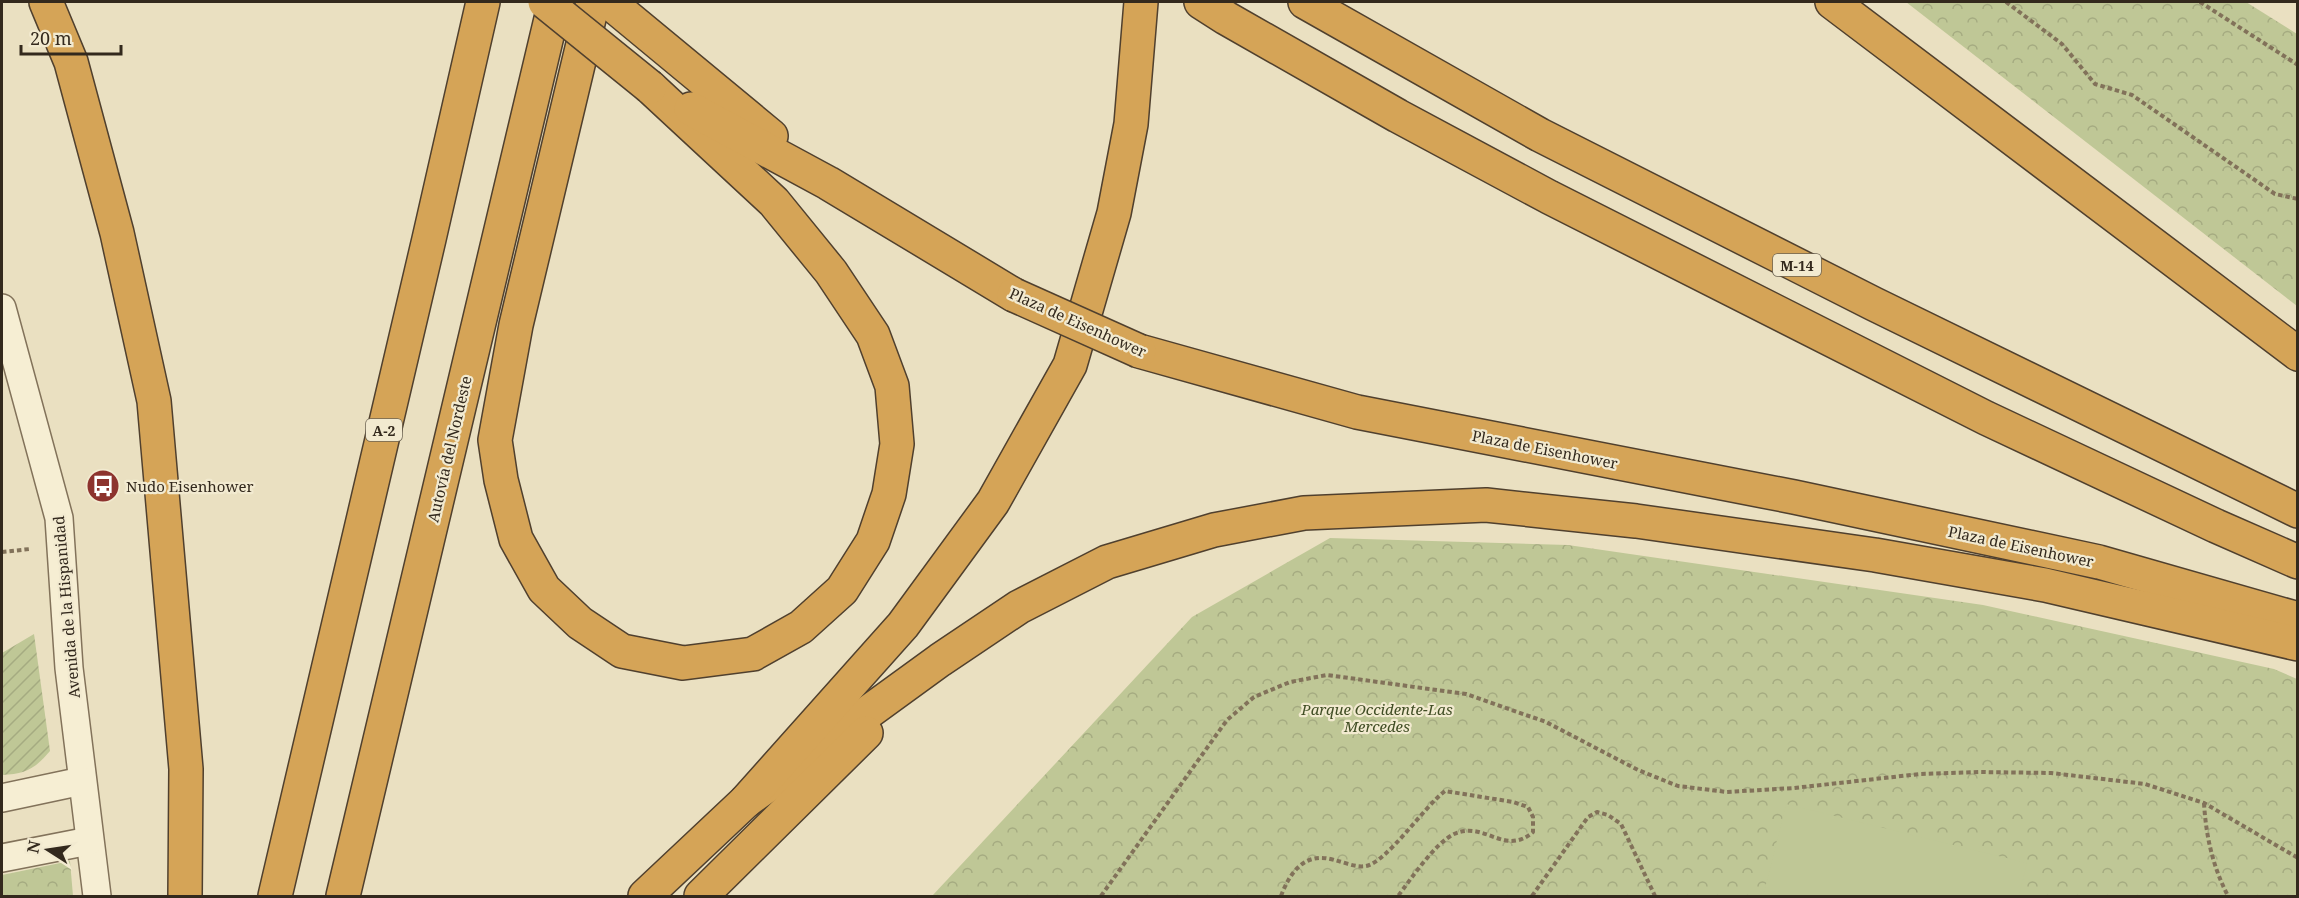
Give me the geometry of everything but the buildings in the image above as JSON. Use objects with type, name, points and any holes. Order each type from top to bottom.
[{"type":"highway","points":[[46,2],[71,62],[117,233],[154,400],[186,769],[185,897]]},
{"type":"highway","name":"A-2","points":[[275,897],[483,2]]},
{"type":"highway","name":"Plaza de Eisenhower","points":[[545,2],[650,87],[828,183],[1014,296],[1139,351],[1357,412],[1794,497],[2099,562],[2298,620]]},
{"type":"highway","name":"Autovía del Nordeste","points":[[343,897],[555,2]]},
{"type":"highway","points":[[593,2],[516,325],[495,440],[501,480],[516,539],[544,589],[580,623],[622,651],[683,663],[753,654],[801,627],[842,590],[873,541],[889,494],[897,444],[892,386],[873,335],[831,272],[774,202],[650,87]]},
{"type":"highway","name":"Plaza de Eisenhower","points":[[609,2],[828,183]]},
{"type":"highway","points":[[645,897],[746,801],[903,625],[993,502],[1070,365],[1114,213],[1131,124],[1141,2]]},
{"type":"highway","name":"M-14","points":[[1305,2],[1540,135],[1874,304],[2298,511]]},
{"type":"highway","points":[[1832,2],[2298,354]]},
{"type":"highway","points":[[1214,10],[1398,116],[1549,197],[1986,418],[2298,562]]},
{"type":"highway","points":[[746,801],[940,660],[1019,607],[1107,562],[1214,530],[1304,513],[1486,505],[1636,521],[1875,555],[2045,585],[2298,644]]},
{"type":"highway","points":[[701,897],[940,660]]},
{"type":"street","name":"Avenida de la Hispanidad","points":[[2,308],[60,518],[69,668],[97,897]]},
{"type":"street","points":[[2,798],[82,781]]},
{"type":"street","points":[[2,858],[89,841]]},
{"type":"path","points":[[2006,2],[2062,44],[2095,84],[2132,95],[2276,194],[2298,199]]},
{"type":"path","points":[[2200,2],[2298,65]]},
{"type":"path","points":[[2,552],[30,549]]},
{"type":"path","points":[[1101,897],[1227,720],[1254,697],[1290,682],[1326,675],[1466,694],[1546,723],[1638,770],[1678,786],[1726,792],[1794,788],[1920,774],[2051,773],[2145,784],[2204,802],[2298,858]]},
{"type":"path","points":[[1281,897],[1290,876],[1298,866],[1314,859],[1330,858],[1365,867],[1378,861],[1433,800],[1445,791],[1513,802],[1528,807],[1533,817],[1533,832],[1523,841],[1503,842],[1485,833],[1466,831],[1452,835],[1437,848],[1398,897]]},
{"type":"path","points":[[2204,802],[2205,831],[2214,865],[2229,897]]},
{"type":"path","points":[[1532,897],[1588,817],[1597,812],[1608,815],[1621,824],[1655,897]]},
{"type":"green space","points":[[1906,2],[2246,2],[2297,34],[2297,306]]},
{"type":"green space","name":"Parque Occidente-Las Mercedes","points":[[1330,538],[1568,545],[1983,605],[2274,669],[2297,679],[2297,896],[932,896],[1192,617]]},
{"type":"green space","points":[[34,634],[50,751],[29,769],[2,775],[2,653]]},
{"type":"green space","points":[[1786,804],[2027,863],[2019,896],[1763,896]]},
{"type":"green space","points":[[70,861],[73,896],[2,896],[2,875]]},
{"type":"place","name":"Nudo Eisenhower","points":[[103,486]]}]
